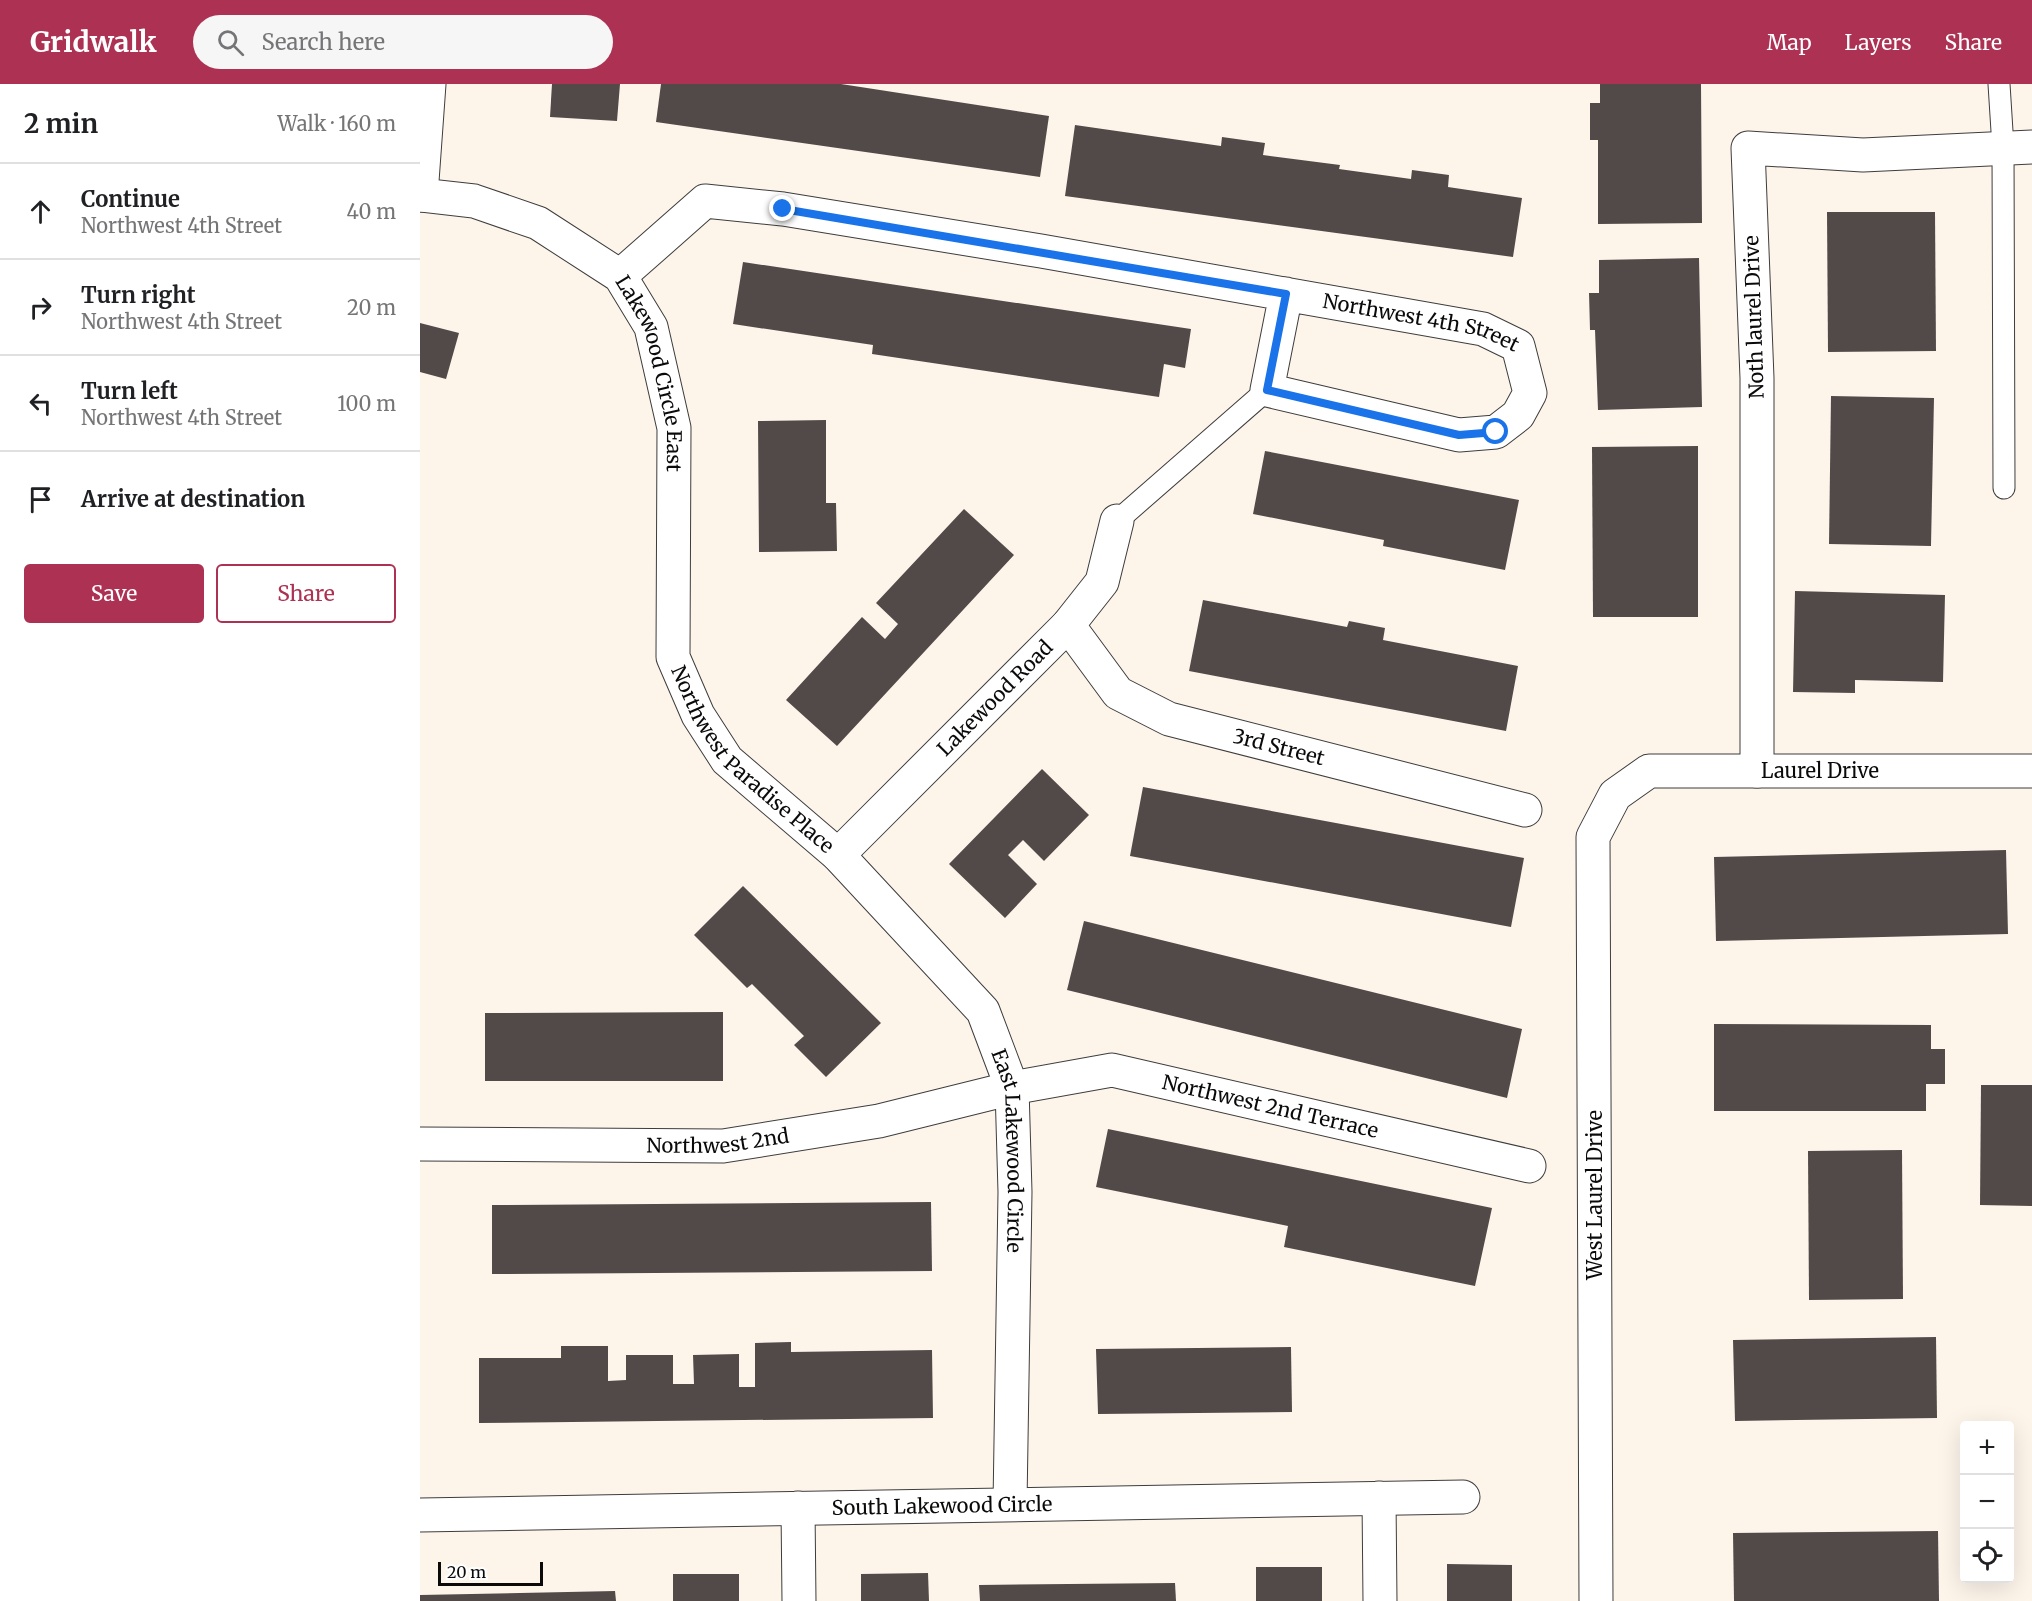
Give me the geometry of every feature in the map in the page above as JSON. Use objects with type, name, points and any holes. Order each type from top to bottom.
[{"type":"street","points":[[420,195],[429,84]]},
{"type":"street","name":"Noth laurel Drive","points":[[1758,771],[1758,378],[1748,148],[1863,155],[2018,147]]},
{"type":"street","name":"Lakewood Circle East","points":[[420,195],[474,201],[538,223],[620,276],[651,327],[674,428],[673,657]]},
{"type":"street","name":"Northwest 4th Street","points":[[620,276],[705,201],[795,211],[1483,329],[1518,346],[1530,393],[1518,415],[1496,432],[1459,435],[1267,390]]},
{"type":"street","points":[[1267,390],[1286,294]]},
{"type":"street","name":"Lakewood Road","points":[[838,855],[1068,625],[1102,582],[1117,521]]},
{"type":"street","name":"3rd Street","points":[[1068,625],[1118,693],[1169,719],[1526,810]]},
{"type":"street","name":"Northwest Paradise Place","points":[[673,657],[698,715],[727,760],[838,855]]},
{"type":"street","name":"Laurel Drive","points":[[1615,795],[1649,771],[2032,771]]},
{"type":"street","name":"West Laurel Drive","points":[[1596,1601],[1593,837],[1615,795]]},
{"type":"street","name":"East Lakewood Circle","points":[[838,855],[982,1011],[1012,1088],[1016,1192],[1010,1504]]},
{"type":"street","name":"Northwest 2nd Terrace","points":[[1012,1088],[1112,1070],[1529,1167]]},
{"type":"street","name":"Northwest 2nd","points":[[420,1144],[723,1146],[879,1121],[1012,1088]]},
{"type":"street","name":"South Lakewood Circle","points":[[420,1515],[1463,1497]]},
{"type":"street","points":[[1379,1498],[1380,1601]]},
{"type":"street","points":[[798,1508],[799,1601]]},
{"type":"lane","points":[[1999,84],[2018,147],[2004,488]]},
{"type":"lane","points":[[1117,521],[1267,390]]},
{"type":"building","points":[[552,84],[620,84],[617,121],[550,117]]},
{"type":"building","points":[[661,84],[841,84],[1049,116],[1040,177],[656,122]]},
{"type":"building","points":[[1600,84],[1701,84],[1702,223],[1598,224],[1598,140],[1590,140],[1590,103],[1600,103]]},
{"type":"building","points":[[1075,125],[1221,146],[1222,137],[1265,143],[1263,155],[1340,165],[1339,169],[1411,179],[1412,170],[1449,175],[1448,187],[1522,198],[1513,257],[1065,196]]},
{"type":"building","points":[[1827,212],[1935,212],[1936,351],[1828,352]]},
{"type":"building","points":[[1699,258],[1702,407],[1598,410],[1595,330],[1590,330],[1589,293],[1599,293],[1599,260]]},
{"type":"building","points":[[743,262],[1191,329],[1185,368],[1164,364],[1159,397],[872,354],[873,345],[733,324]]},
{"type":"building","points":[[420,323],[459,333],[446,379],[420,372]]},
{"type":"building","points":[[1831,396],[1934,398],[1931,546],[1829,544]]},
{"type":"building","points":[[826,420],[826,503],[836,503],[837,551],[759,552],[758,421]]},
{"type":"building","points":[[1698,446],[1698,617],[1593,617],[1592,447]]},
{"type":"building","points":[[1265,451],[1519,500],[1505,570],[1383,546],[1384,540],[1253,514]]},
{"type":"building","points":[[964,509],[1014,555],[837,746],[786,700],[862,617],[885,639],[898,624],[876,603]]},
{"type":"building","points":[[1795,591],[1945,595],[1943,682],[1855,680],[1855,693],[1793,692]]},
{"type":"building","points":[[1203,600],[1347,627],[1349,621],[1385,628],[1383,640],[1518,666],[1506,731],[1189,671]]},
{"type":"building","points":[[1042,769],[1089,815],[1044,861],[1023,840],[1008,855],[1037,884],[1005,918],[949,864]]},
{"type":"building","points":[[1143,787],[1524,858],[1511,927],[1130,856]]},
{"type":"building","points":[[2006,850],[2008,934],[1716,941],[1714,857]]},
{"type":"building","points":[[743,886],[881,1023],[826,1077],[794,1045],[804,1036],[752,984],[747,988],[694,935]]},
{"type":"building","points":[[1084,921],[1522,1029],[1507,1098],[1067,990]]},
{"type":"building","points":[[723,1012],[723,1081],[485,1081],[485,1013]]},
{"type":"building","points":[[1714,1024],[1931,1025],[1931,1049],[1945,1049],[1945,1084],[1926,1084],[1926,1111],[1714,1111]]},
{"type":"building","points":[[1981,1085],[2032,1085],[2032,1206],[1980,1205]]},
{"type":"building","points":[[1108,1129],[1492,1208],[1475,1286],[1284,1247],[1288,1226],[1096,1187]]},
{"type":"building","points":[[1902,1150],[1903,1299],[1809,1300],[1808,1151]]},
{"type":"building","points":[[931,1202],[932,1271],[492,1274],[492,1205]]},
{"type":"building","points":[[1936,1337],[1937,1418],[1735,1421],[1733,1340]]},
{"type":"building","points":[[791,1342],[791,1352],[932,1350],[933,1418],[479,1423],[479,1358],[561,1358],[561,1346],[608,1346],[608,1381],[626,1380],[626,1355],[673,1355],[673,1384],[694,1384],[693,1355],[739,1354],[739,1387],[755,1387],[755,1343]]},
{"type":"building","points":[[1291,1347],[1292,1412],[1098,1414],[1096,1349]]},
{"type":"building","points":[[1938,1531],[1939,1601],[1734,1601],[1733,1533]]},
{"type":"building","points":[[1447,1564],[1512,1565],[1512,1601],[1447,1601]]},
{"type":"building","points":[[1256,1567],[1322,1567],[1322,1601],[1256,1601]]},
{"type":"building","points":[[928,1573],[929,1601],[861,1601],[861,1574]]},
{"type":"building","points":[[673,1574],[739,1574],[739,1601],[673,1601]]},
{"type":"building","points":[[1175,1583],[1176,1601],[980,1601],[979,1585]]},
{"type":"building","points":[[615,1591],[616,1601],[420,1601],[420,1595]]},
{"type":"route","points":[[783,209],[1286,294],[1267,390],[1459,435],[1496,432]]}]
